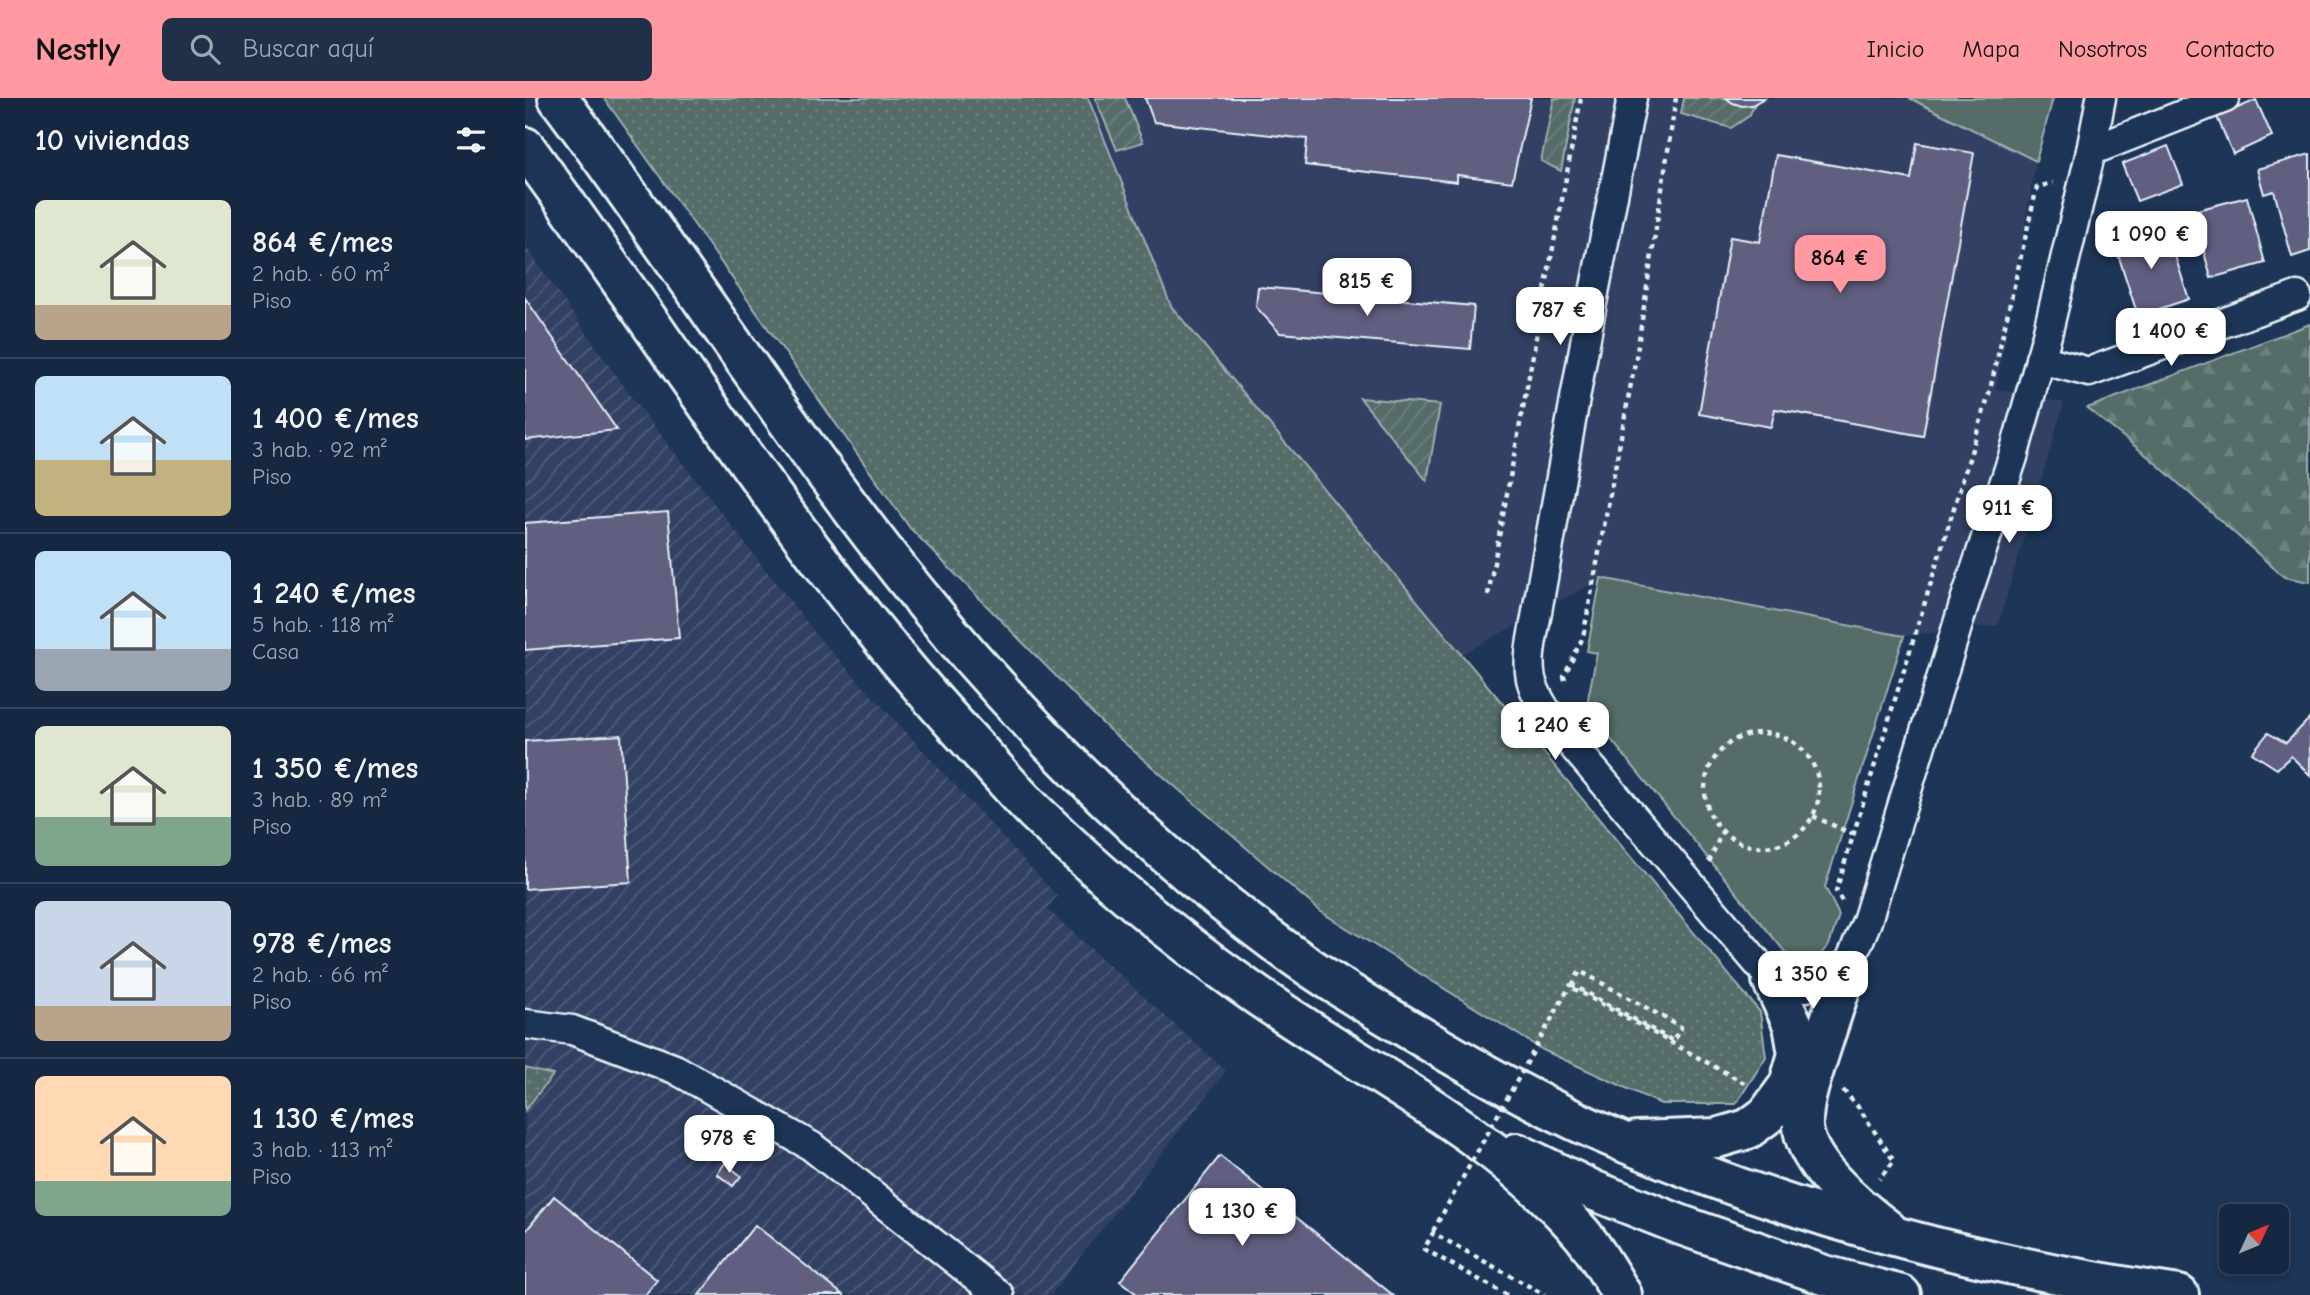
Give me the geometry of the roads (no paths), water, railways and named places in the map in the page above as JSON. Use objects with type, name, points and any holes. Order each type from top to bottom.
[{"type":"highway","points":[[558,98],[621,181],[803,444],[888,557],[971,657],[1079,772],[1172,859],[1276,943],[1354,996],[1429,1042],[1521,1093],[1620,1141],[1696,1171],[1837,1221],[1897,1238],[2028,1268],[2179,1295]]},
{"type":"highway","points":[[525,147],[754,471],[850,601],[930,698],[1032,809],[1131,900],[1246,988],[1449,1120],[1539,1189],[1584,1237],[1622,1295]]},
{"type":"highway","points":[[1846,971],[1806,1095],[1803,1129],[1820,1165],[1866,1213],[1897,1238]]},
{"type":"highway","points":[[1620,1141],[1717,1138],[1748,1129],[1767,1115],[1789,1085],[1798,1054],[1793,1025],[1772,979]]},
{"type":"highway","points":[[1449,1120],[1595,1191],[1681,1225],[1824,1275],[1892,1293]]},
{"type":"highway","points":[[1822,1295],[1892,1293]]},
{"type":"street","points":[[1632,98],[1593,298],[1541,594],[1531,653],[1531,678],[1541,704],[1562,733],[1772,979],[1806,987],[1846,971],[1867,921],[1965,601],[2013,457],[2091,151],[2101,98]]},
{"type":"street","points":[[2091,151],[2225,98]]},
{"type":"street","points":[[2040,359],[2089,372],[2297,296]]},
{"type":"street","points":[[525,1024],[572,1030],[675,1069],[811,1146],[999,1295]]}]
